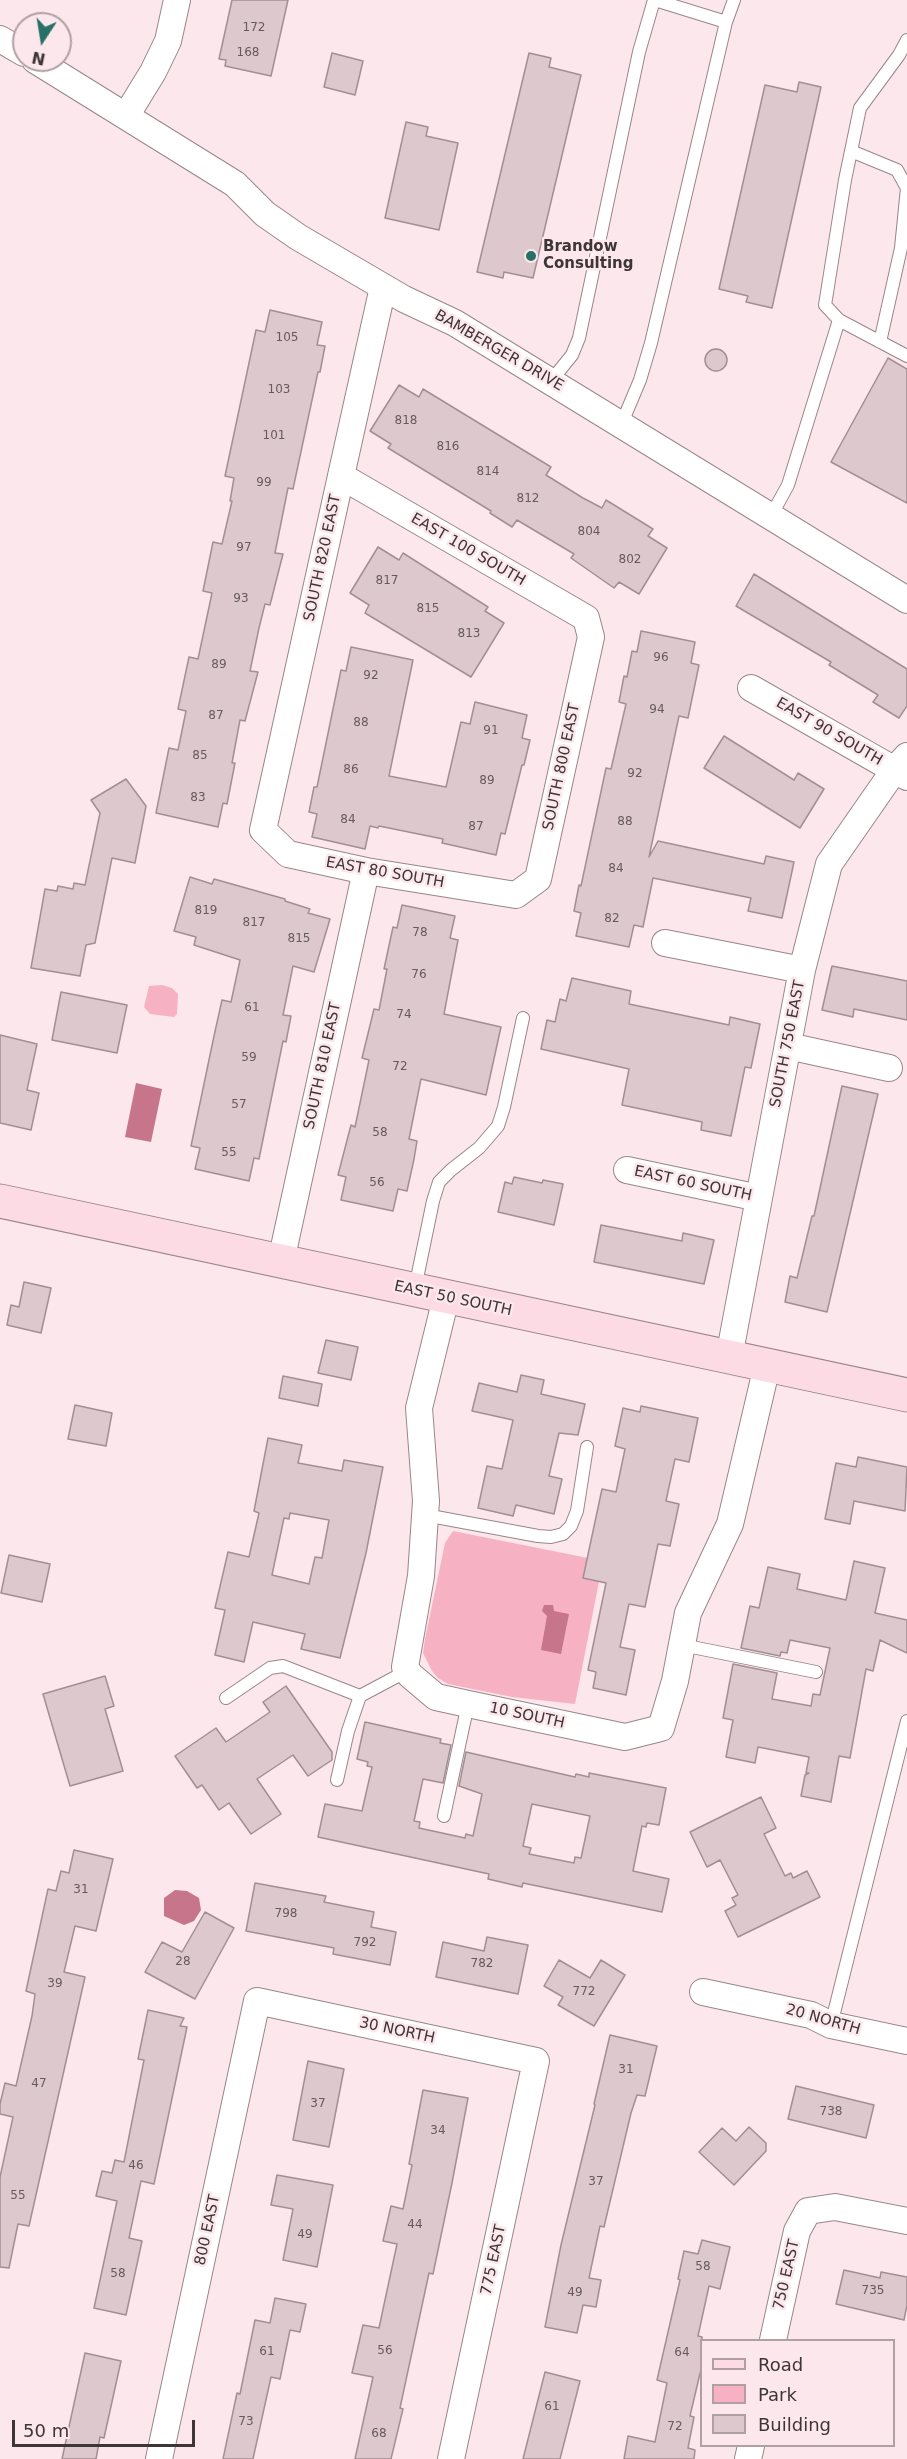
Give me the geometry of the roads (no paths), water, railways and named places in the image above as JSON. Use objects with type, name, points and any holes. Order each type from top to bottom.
[{"type":"main road","name":"EAST 50 SOUTH","points":[[0,1201],[907,1395]]},
{"type":"street","points":[[126,116],[153,72],[168,40],[177,0]]},
{"type":"street","name":"BAMBERGER DRIVE","points":[[54,72],[235,184],[265,214],[298,237],[383,286],[455,323],[907,600]]},
{"type":"street","name":"SOUTH 820 EAST","points":[[263,830],[383,286]]},
{"type":"street","name":"EAST 100 SOUTH","points":[[341,476],[586,618],[588,629]]},
{"type":"street","name":"SOUTH 800 EAST","points":[[516,895],[538,879],[591,637],[588,629]]},
{"type":"street","name":"EAST 90 SOUTH","points":[[751,688],[903,767]]},
{"type":"street","name":"SOUTH 750 EAST","points":[[729,1357],[802,970],[829,864],[903,767]]},
{"type":"street","name":"EAST 80 SOUTH","points":[[263,830],[288,854],[366,871],[516,895]]},
{"type":"street","name":"SOUTH 810 EAST","points":[[281,1262],[366,871]]},
{"type":"street","points":[[665,943],[802,970]]},
{"type":"street","points":[[788,1046],[889,1068]]},
{"type":"street","name":"EAST 60 SOUTH","points":[[627,1170],[759,1198]]},
{"type":"street","points":[[406,1669],[421,1576],[426,1501],[418,1408],[446,1298]]},
{"type":"street","points":[[682,1644],[688,1612],[729,1524],[767,1366]]},
{"type":"street","name":"10 SOUTH","points":[[406,1669],[436,1697],[625,1737],[662,1728],[682,1644]]},
{"type":"street","name":"20 NORTH","points":[[703,1992],[811,2015],[831,2025],[907,2042]]},
{"type":"street","name":"30 NORTH","points":[[257,2001],[536,2061]]},
{"type":"street","name":"800 EAST","points":[[159,2459],[257,2001]]},
{"type":"street","name":"775 EAST","points":[[452,2459],[536,2061]]},
{"type":"street","name":"750 EAST","points":[[773,2339],[797,2231],[808,2211],[835,2207],[907,2221]]},
{"type":"lane","points":[[551,381],[572,355],[579,338],[639,52],[654,0],[726,22]]},
{"type":"lane","points":[[621,425],[640,380],[651,343],[726,22],[734,0]]},
{"type":"lane","points":[[907,40],[899,55],[860,108],[825,305],[839,320],[907,356]]},
{"type":"lane","points":[[851,151],[897,170],[907,188],[901,248],[880,342]]},
{"type":"lane","points":[[771,516],[788,485],[839,320]]},
{"type":"lane","points":[[414,1290],[433,1201],[440,1182],[451,1170],[479,1148],[498,1126],[523,1018]]},
{"type":"lane","points":[[425,1515],[538,1536],[551,1537],[563,1534],[571,1526],[577,1511],[587,1447]]},
{"type":"lane","points":[[682,1644],[816,1672]]},
{"type":"lane","points":[[226,1698],[270,1668],[283,1666],[360,1696]]},
{"type":"lane","points":[[337,1780],[348,1731],[360,1696],[406,1669]]},
{"type":"lane","points":[[444,1816],[468,1704]]},
{"type":"lane","points":[[831,2025],[907,1721]]},
{"type":"place","name":"Brandow Consulting","points":[[531,256]]}]
